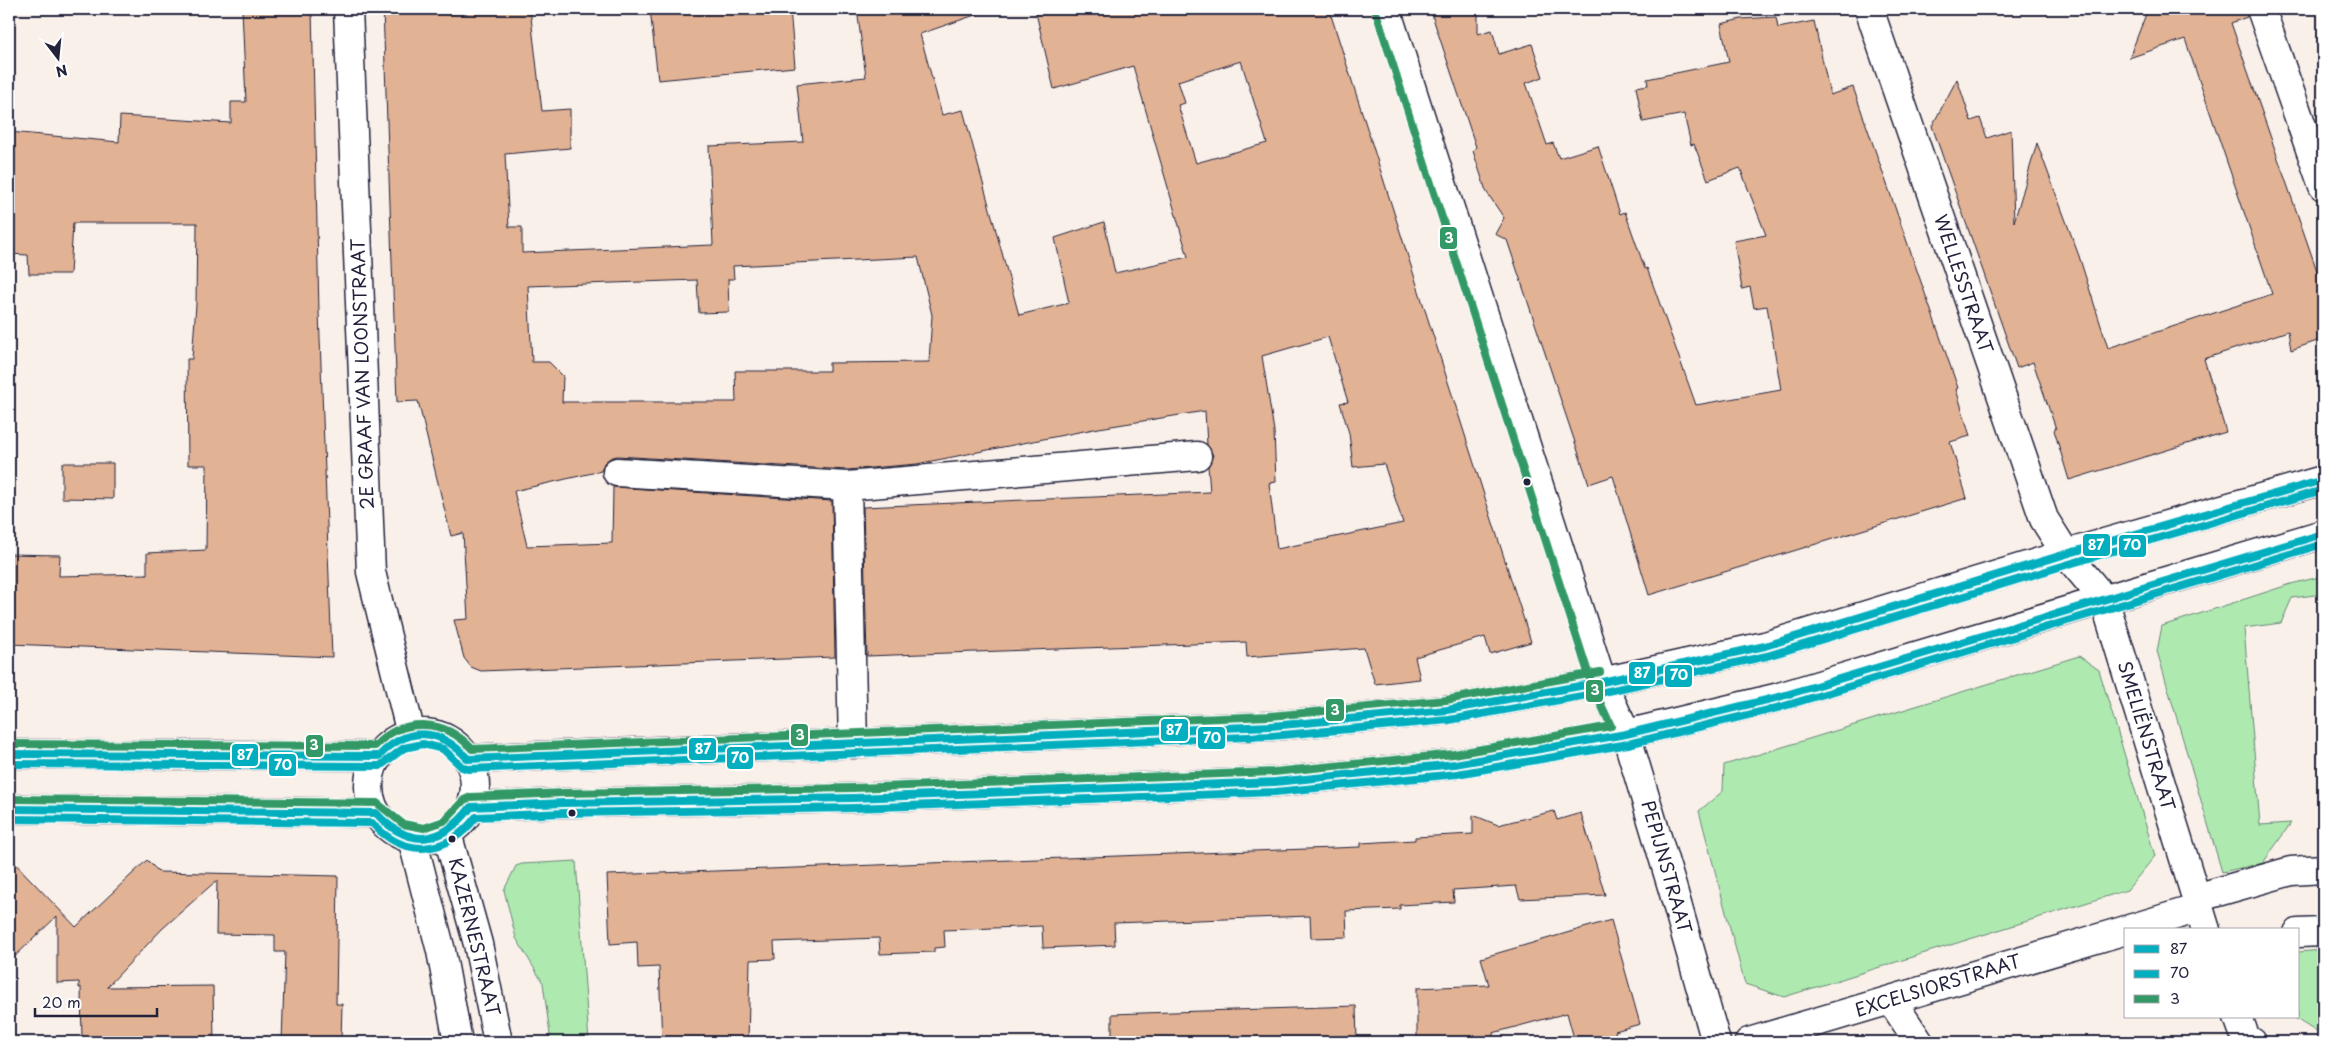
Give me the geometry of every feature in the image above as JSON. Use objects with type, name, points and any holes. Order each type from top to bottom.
[{"type":"street","name":"2E GRAAF VAN LOONSTRAAT","points":[[348,9],[371,572],[410,734]]},
{"type":"street","name":"PEPIJNSTRAAT","points":[[1386,9],[1602,682],[1626,734],[1716,1042]]},
{"type":"street","name":"WELLESSTRAAT","points":[[1869,9],[2044,519],[2066,554]]},
{"type":"street","points":[[2261,9],[2323,186]]},
{"type":"street","points":[[617,472],[847,486],[1197,456]]},
{"type":"street","points":[[468,758],[1271,726],[1447,710],[1602,682],[1765,646],[2066,554],[2323,480]]},
{"type":"street","points":[[847,486],[854,744]]},
{"type":"street","points":[[470,807],[564,803],[854,798],[1274,782],[1455,764],[1626,734],[1779,697],[2323,534]]},
{"type":"street","name":"SMELIËNSTRAAT","points":[[2066,554],[2104,599],[2200,912]]},
{"type":"street","points":[[423,733],[446,738],[462,750],[468,758],[475,783],[470,807],[462,821],[447,833],[430,838],[412,838],[396,832],[383,822],[371,800],[369,786],[372,770],[379,756],[396,740],[410,734],[423,733]]},
{"type":"street","points":[[9,754],[379,756]]},
{"type":"street","points":[[9,809],[376,812]]},
{"type":"street","name":"KAZERNESTRAAT","points":[[447,833],[478,944],[498,1042]]},
{"type":"street","name":"KAZERNESTRAAT","points":[[412,838],[441,951],[458,1042]]},
{"type":"street","name":"EXCELSIORSTRAAT","points":[[2134,928],[2200,912],[2291,871],[2323,869]]},
{"type":"street","name":"EXCELSIORSTRAAT","points":[[1749,1042],[2124,931]]},
{"type":"street","points":[[2300,933],[2323,932]]},
{"type":"street","points":[[1891,1000],[1920,1042]]},
{"type":"street","points":[[2238,1018],[2246,1038],[2252,1042]]},
{"type":"green space","points":[[2323,576],[2323,594],[2292,598],[2281,623],[2244,628],[2260,825],[2291,823],[2263,863],[2222,872],[2157,651],[2162,626],[2291,584]]},
{"type":"green space","points":[[2079,656],[2099,670],[2155,856],[2127,890],[1784,997],[1745,984],[1699,811],[1723,791],[1724,765]]},
{"type":"green space","points":[[576,861],[589,1042],[551,1042],[543,983],[516,938],[504,890],[516,866]]},
{"type":"green space","points":[[2323,950],[2323,1036],[2295,1018],[2300,1018],[2300,952]]},
{"type":"building","points":[[242,9],[312,9],[319,312],[332,657],[9,644],[9,554],[60,555],[59,576],[147,574],[147,553],[206,550],[207,465],[188,465],[187,359],[192,359],[196,304],[197,223],[73,223],[70,274],[29,274],[28,255],[9,254],[9,132],[119,142],[120,116],[231,123],[231,102],[246,102]]},
{"type":"building","points":[[383,9],[530,9],[542,111],[570,109],[570,148],[505,154],[509,227],[522,227],[522,253],[713,245],[709,146],[803,142],[797,84],[866,77],[857,9],[978,9],[978,14],[920,34],[942,115],[963,110],[1019,315],[1069,303],[1055,238],[1104,222],[1115,273],[1188,257],[1133,66],[1054,89],[1035,9],[1329,9],[1531,642],[1490,654],[1485,637],[1415,657],[1420,679],[1375,684],[1364,648],[1247,657],[1246,642],[867,656],[863,507],[1210,492],[1208,466],[1213,455],[1207,445],[1205,411],[1099,428],[917,464],[847,470],[617,456],[610,458],[604,463],[601,471],[514,491],[527,546],[612,543],[613,487],[832,501],[835,657],[481,671],[471,667],[464,658],[454,620],[468,619],[463,533],[451,536],[418,401],[397,402]],"holes":[[[1241,61],[1267,143],[1196,163],[1178,105],[1185,103],[1178,81]],[[918,257],[932,315],[929,362],[829,363],[829,371],[735,371],[736,402],[562,402],[563,376],[549,362],[532,362],[528,286],[697,280],[699,313],[729,312],[728,279],[734,279],[733,266]],[[1328,337],[1348,402],[1340,403],[1349,433],[1353,467],[1384,464],[1403,523],[1277,549],[1269,483],[1276,482],[1274,431],[1262,356]]]},
{"type":"building","points":[[650,9],[790,9],[795,67],[658,80]]},
{"type":"building","points":[[1430,9],[1478,9],[1478,34],[1492,30],[1499,54],[1532,44],[1543,77],[1526,83],[1547,145],[1553,143],[1559,158],[1598,146],[1620,214],[1625,212],[1696,405],[1781,390],[1767,306],[1754,308],[1750,287],[1742,289],[1734,241],[1766,235],[1740,168],[1708,180],[1694,144],[1691,145],[1684,114],[1643,122],[1636,87],[1648,85],[1647,79],[1729,62],[1721,24],[1741,19],[1776,17],[1778,28],[1814,21],[1830,95],[1853,87],[1958,388],[1956,389],[1970,436],[1950,442],[1967,498],[1649,595],[1613,476],[1589,484],[1507,240],[1495,234],[1504,218],[1486,191],[1473,151],[1476,147]]},
{"type":"building","points":[[2148,9],[2246,9],[2247,17],[2231,23],[2323,288],[2323,339],[2291,350],[2288,331],[2204,359],[2226,432],[2069,480],[2054,430],[2056,429],[2033,362],[2017,368],[1932,126],[1957,79],[1971,121],[1980,118],[1987,138],[2011,130],[2014,222],[2037,143],[2079,256],[2108,348],[2272,294],[2185,39],[2129,58]]},
{"type":"building","points":[[62,463],[113,463],[113,499],[62,498]]},
{"type":"building","points":[[1554,811],[1557,820],[1581,813],[1605,895],[1520,899],[1516,886],[1453,890],[1454,902],[1400,905],[1400,909],[1346,911],[1347,937],[1311,938],[1310,916],[1114,923],[1115,945],[1043,948],[1042,926],[944,930],[945,947],[934,948],[934,952],[880,954],[879,938],[774,942],[775,959],[750,960],[748,1042],[662,1042],[659,967],[638,968],[637,942],[610,944],[607,875],[1361,847],[1361,843],[1415,840],[1415,837],[1473,834],[1473,815],[1498,825]]},
{"type":"building","points":[[9,857],[76,927],[147,860],[159,872],[338,876],[336,1004],[342,1004],[341,1042],[282,1042],[285,952],[275,952],[275,935],[216,934],[217,880],[162,929],[107,987],[213,986],[214,1042],[82,1042],[81,987],[79,988],[79,982],[57,983],[57,916],[9,962]]},
{"type":"building","points":[[1611,920],[1640,1024],[1615,1031],[1618,1042],[1575,1042],[1567,1013],[1493,1033],[1493,1042],[1417,1042],[1417,988],[1489,985],[1481,958]]},
{"type":"building","points":[[1356,1006],[1357,1042],[1112,1042],[1112,1014]]},
{"type":"transit line","name":"3","points":[[9,799],[377,803],[403,824],[424,828],[444,821],[464,800],[471,797],[564,793],[854,788],[1274,772],[1454,754],[1611,726],[1592,685],[1376,12]]},
{"type":"transit line","name":"87","points":[[9,754],[379,756],[401,739],[424,734],[446,741],[468,759],[1271,726],[1447,710],[1602,682],[1765,646],[2066,554],[2323,480]]},
{"type":"transit line","name":"70","points":[[9,764],[380,766],[404,748],[423,744],[443,749],[462,767],[468,769],[1271,736],[1449,720],[1604,692],[1767,656],[2069,564],[2323,490]]},
{"type":"transit line","name":"87","points":[[9,809],[376,813],[388,825],[401,833],[425,838],[449,829],[471,807],[564,803],[854,798],[1275,782],[1455,764],[1626,734],[1779,697],[2323,534]]},
{"type":"transit line","name":"70","points":[[9,819],[372,823],[385,835],[398,843],[426,848],[452,839],[465,830],[476,817],[564,813],[854,808],[1275,792],[1457,774],[1628,744],[1781,707],[2323,544]]},
{"type":"transit line","name":"3","points":[[9,744],[375,746],[386,736],[398,730],[424,725],[437,727],[449,732],[461,739],[472,749],[1270,716],[1446,700],[1600,672]]}]
